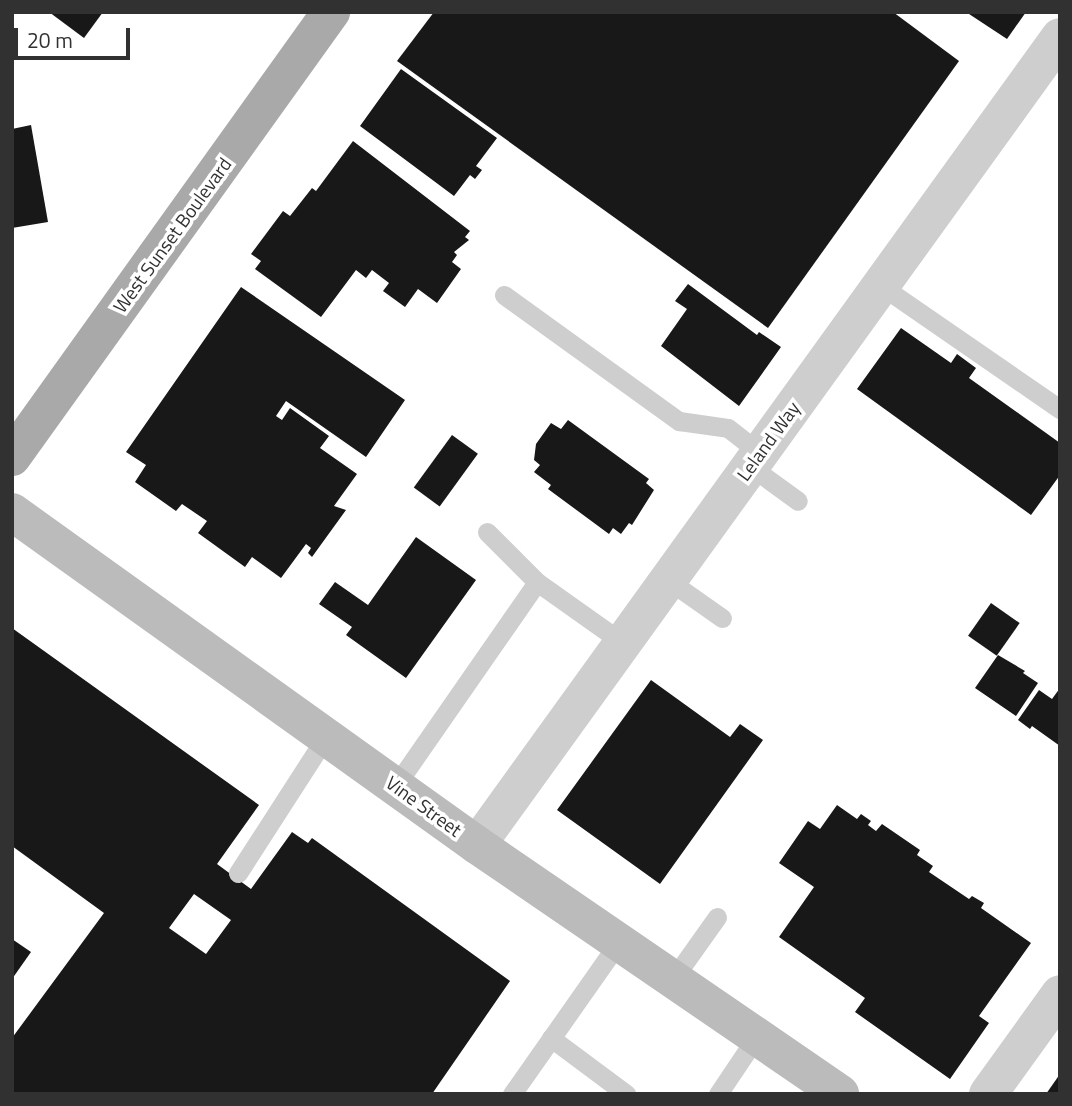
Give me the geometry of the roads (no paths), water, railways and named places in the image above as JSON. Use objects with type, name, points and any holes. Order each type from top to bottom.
[{"type":"main road","name":"West Sunset Boulevard","points":[[12,457],[331,12]]},
{"type":"main road","name":"Vine Street","points":[[12,512],[477,845],[840,1094]]},
{"type":"street","name":"Leland Way","points":[[477,845],[880,285],[1057,48]]},
{"type":"street","points":[[988,1094],[1060,994]]},
{"type":"lane","points":[[880,285],[1060,409]]},
{"type":"lane","points":[[504,295],[679,421],[728,428],[798,501]]},
{"type":"lane","points":[[487,532],[537,582],[623,643]]},
{"type":"lane","points":[[668,580],[722,618]]},
{"type":"lane","points":[[396,785],[537,582]]},
{"type":"lane","points":[[238,873],[327,735]]},
{"type":"lane","points":[[673,979],[717,917]]},
{"type":"lane","points":[[512,1094],[619,942]]},
{"type":"lane","points":[[718,1094],[757,1037]]},
{"type":"lane","points":[[551,1038],[626,1094]]}]
